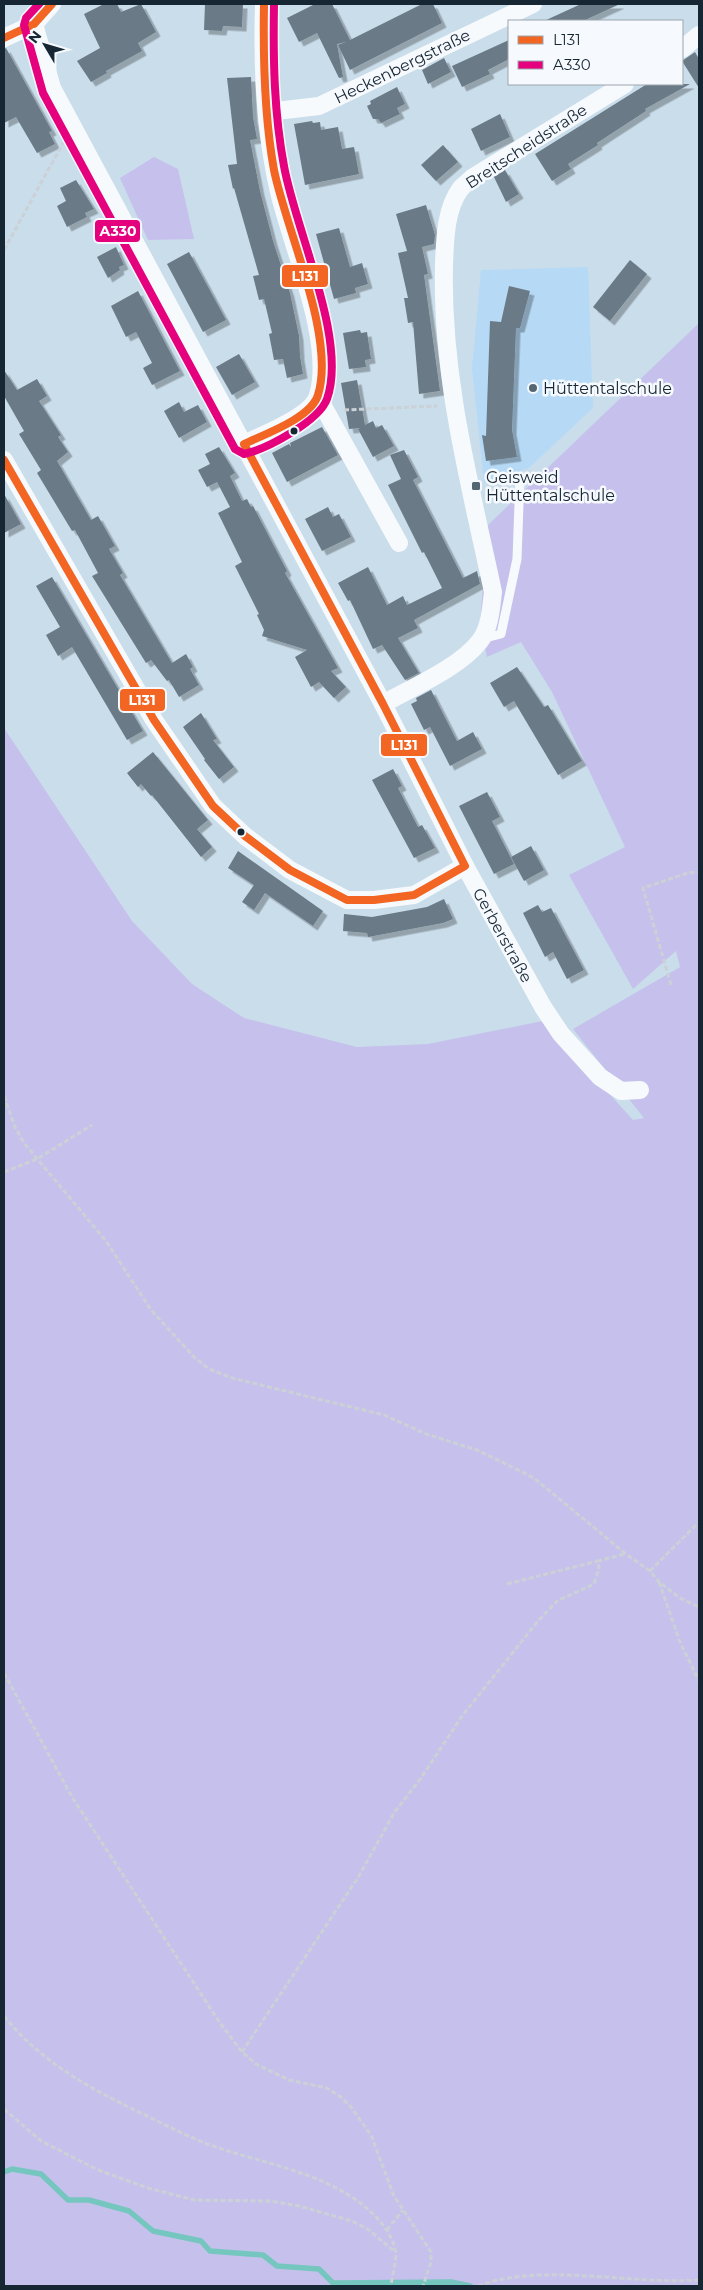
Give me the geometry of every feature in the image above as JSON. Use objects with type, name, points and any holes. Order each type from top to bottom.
[{"type":"street","points":[[4,38],[34,24],[52,4]]},
{"type":"street","points":[[244,444],[294,421],[318,397],[323,366],[313,309],[279,192],[267,112],[264,4]]},
{"type":"street","name":"Heckenbergstraße","points":[[267,112],[319,106],[533,4]]},
{"type":"street","name":"Gerberstraße","points":[[34,24],[52,88],[383,704],[465,866],[543,1008],[561,1034],[600,1077],[621,1091],[640,1090]]},
{"type":"street","points":[[683,47],[699,36]]},
{"type":"street","name":"Breitscheidstraße","points":[[383,704],[467,654],[481,640],[490,616],[493,592],[453,406],[443,305],[445,234],[453,205],[460,189],[472,178],[623,85]]},
{"type":"street","points":[[318,397],[398,543]]},
{"type":"street","points":[[4,460],[154,720],[213,806],[245,836],[290,870],[347,900],[374,900],[414,895],[465,866]]},
{"type":"lane","points":[[481,640],[501,634],[517,559],[520,477]]},
{"type":"path","points":[[4,250],[72,126]]},
{"type":"path","points":[[318,397],[340,410],[453,406]]},
{"type":"path","points":[[671,985],[643,888],[688,873],[699,872]]},
{"type":"path","points":[[4,1096],[15,1127],[37,1159],[106,1241],[151,1310],[182,1345],[209,1369],[232,1378],[384,1415],[426,1434],[478,1450],[534,1478],[626,1554],[650,1571],[659,1582],[680,1598],[699,1607]]},
{"type":"path","points":[[4,1172],[37,1159],[92,1125]]},
{"type":"path","points":[[650,1571],[699,1522]]},
{"type":"path","points":[[506,1584],[626,1554]]},
{"type":"path","points":[[242,2052],[359,1876],[394,1813],[421,1778],[462,1716],[538,1621],[557,1601],[594,1584],[599,1569],[598,1561]]},
{"type":"path","points":[[659,1582],[674,1628],[699,1681]]},
{"type":"path","points":[[4,1673],[72,1797],[164,1941],[242,2052],[256,2064],[289,2080],[327,2088],[342,2097],[361,2119],[371,2135],[394,2196],[431,2252],[431,2262],[423,2286]]},
{"type":"path","points":[[4,2016],[32,2047],[77,2080],[109,2099],[196,2140],[320,2180],[356,2201],[373,2214],[387,2230],[396,2252],[390,2286]]},
{"type":"path","points":[[4,2109],[41,2140],[98,2170],[148,2188],[194,2200],[270,2201],[299,2206],[352,2221],[369,2230],[396,2252]]},
{"type":"path","points":[[387,2230],[403,2210]]},
{"type":"path","points":[[478,2286],[496,2279],[528,2275],[669,2282],[699,2280]]},
{"type":"shaded area","points":[[154,157],[178,169],[194,239],[148,240],[120,178]]},
{"type":"shaded area","name":"Hüttentalschule","points":[[588,267],[593,408],[529,468],[484,483],[472,368],[481,270]]},
{"type":"shaded area","points":[[699,323],[699,2286],[4,2286],[4,728],[132,921],[192,984],[244,1018],[357,1047],[428,1044],[543,1021],[633,1120],[644,1118],[573,1029],[680,967],[676,951],[633,989],[569,875],[625,847],[552,692],[521,642],[487,657],[480,622],[488,525]]},
{"type":"building","points":[[104,4],[117,4],[121,12],[141,4],[156,32],[138,43],[142,51],[106,71],[107,73],[91,82],[77,61],[100,48],[84,14]]},
{"type":"building","points":[[205,4],[243,4],[242,27],[223,26],[222,31],[204,30]]},
{"type":"building","points":[[315,4],[332,4],[350,40],[422,4],[433,4],[442,23],[350,70],[338,45],[346,42],[337,44],[343,77],[339,78],[317,33],[299,42],[287,18]]},
{"type":"building","points":[[581,4],[620,4],[585,20],[546,20]]},
{"type":"building","points":[[508,40],[508,60],[488,70],[490,74],[462,87],[452,66]]},
{"type":"building","points":[[6,48],[52,131],[49,132],[55,144],[37,153],[16,117],[4,123],[4,49]]},
{"type":"building","points":[[695,52],[699,59],[699,88],[683,63],[683,60]]},
{"type":"building","points":[[444,58],[451,72],[428,84],[422,70]]},
{"type":"building","points":[[251,77],[253,117],[257,139],[250,140],[260,191],[273,241],[290,293],[299,336],[303,374],[287,378],[283,359],[274,360],[269,334],[272,333],[264,299],[259,300],[253,276],[259,275],[233,189],[228,165],[237,164],[227,78]]},
{"type":"building","points":[[690,84],[645,109],[646,111],[568,164],[571,169],[552,181],[535,154],[645,85]]},
{"type":"building","points":[[397,87],[405,104],[397,108],[400,114],[381,123],[378,119],[373,119],[367,106],[371,104],[370,101]]},
{"type":"building","points":[[500,114],[510,137],[481,151],[471,129]]},
{"type":"building","points":[[312,121],[313,123],[320,122],[321,130],[338,127],[342,149],[354,147],[359,174],[305,185],[294,124]]},
{"type":"building","points":[[443,145],[458,162],[436,181],[421,165]]},
{"type":"building","points":[[505,170],[519,194],[506,202],[494,177]]},
{"type":"building","points":[[76,180],[94,209],[85,213],[87,217],[67,227],[57,206],[66,201],[60,188]]},
{"type":"building","points":[[426,205],[435,235],[434,244],[422,247],[428,274],[424,275],[440,391],[419,394],[413,322],[408,323],[404,298],[408,298],[398,253],[407,251],[396,214]]},
{"type":"building","points":[[339,228],[350,267],[362,263],[368,284],[355,288],[356,293],[334,299],[316,234]]},
{"type":"building","points":[[116,247],[124,265],[119,267],[120,270],[108,278],[97,257]]},
{"type":"building","points":[[189,252],[226,320],[203,332],[167,264]]},
{"type":"building","points":[[630,260],[647,274],[610,321],[593,307]]},
{"type":"building","points":[[509,286],[530,291],[520,328],[516,328],[512,430],[517,457],[486,461],[482,435],[486,436],[490,321],[501,322]]},
{"type":"building","points":[[138,291],[180,371],[152,385],[143,368],[152,363],[136,332],[126,337],[111,306]]},
{"type":"building","points":[[360,330],[361,333],[367,332],[371,359],[365,360],[366,367],[349,369],[343,333]]},
{"type":"building","points":[[239,354],[255,382],[232,395],[216,367]]},
{"type":"building","points":[[4,370],[17,390],[37,379],[47,396],[39,401],[61,435],[58,437],[68,452],[57,461],[91,520],[98,516],[115,546],[109,549],[123,573],[120,575],[172,663],[186,654],[193,667],[190,669],[199,685],[179,697],[169,680],[167,681],[151,660],[146,663],[92,576],[98,573],[75,530],[72,531],[37,473],[41,470],[19,434],[24,431],[4,396]]},
{"type":"building","points":[[357,380],[365,425],[373,421],[376,428],[382,425],[394,446],[373,457],[358,429],[360,428],[349,429],[341,383]]},
{"type":"building","points":[[179,402],[184,412],[198,405],[207,422],[179,438],[164,411]]},
{"type":"building","points":[[322,427],[338,455],[287,482],[272,453],[289,444],[291,447],[290,443]]},
{"type":"building","points":[[219,447],[235,473],[230,476],[242,501],[247,499],[251,507],[253,506],[287,571],[285,573],[338,668],[331,671],[346,687],[334,698],[319,682],[311,687],[295,657],[307,650],[262,636],[264,630],[257,615],[259,614],[235,566],[242,562],[218,513],[230,507],[217,482],[207,487],[198,470],[210,464],[205,454]]},
{"type":"building","points":[[404,450],[418,477],[413,480],[463,578],[477,571],[480,584],[414,620],[418,628],[398,638],[419,673],[405,680],[382,645],[373,649],[350,600],[348,601],[338,583],[368,567],[387,605],[403,596],[407,605],[442,588],[388,485],[401,479],[390,455]]},
{"type":"building","points":[[4,494],[21,524],[4,533]]},
{"type":"building","points":[[328,507],[333,517],[339,514],[351,537],[322,551],[305,519]]},
{"type":"building","points":[[52,577],[143,731],[127,740],[72,647],[58,656],[46,635],[60,627],[36,586]]},
{"type":"building","points":[[517,667],[544,707],[548,705],[582,761],[558,775],[514,701],[504,707],[490,683]]},
{"type":"building","points":[[431,690],[457,741],[473,732],[482,749],[450,766],[430,727],[424,730],[411,704],[417,701],[416,698]]},
{"type":"building","points":[[201,713],[217,739],[213,740],[234,767],[219,779],[204,760],[183,727]]},
{"type":"building","points":[[153,752],[208,820],[197,829],[212,847],[201,857],[152,795],[141,784],[138,787],[127,773]]},
{"type":"building","points":[[393,769],[402,786],[398,788],[418,827],[422,825],[435,848],[414,858],[372,780]]},
{"type":"building","points":[[487,792],[500,817],[492,821],[514,864],[494,874],[459,806]]},
{"type":"building","points":[[531,846],[544,870],[524,881],[511,857]]},
{"type":"building","points":[[238,851],[323,911],[313,926],[265,893],[254,910],[242,902],[254,885],[228,868]]},
{"type":"building","points":[[444,899],[453,919],[443,923],[368,937],[367,933],[343,931],[344,914],[372,917],[427,907]]},
{"type":"building","points":[[538,905],[542,912],[551,908],[584,970],[567,979],[553,952],[545,957],[523,913]]},
{"type":"waterway","points":[[4,2172],[12,2169],[41,2174],[68,2200],[89,2200],[129,2211],[153,2231],[201,2241],[210,2251],[263,2255],[277,2266],[319,2269],[333,2283],[451,2282],[470,2286]]},
{"type":"transit line","name":"A330","points":[[39,4],[26,18],[24,25],[43,93],[235,449],[244,454],[266,446],[291,433],[314,416],[327,399],[332,375],[331,347],[326,316],[284,166],[275,86],[274,4]]},
{"type":"transit line","name":"L131","points":[[4,38],[34,24],[52,4]]},
{"type":"transit line","name":"L131","points":[[4,460],[154,720],[213,806],[245,836],[290,870],[347,900],[374,900],[414,895],[465,866],[383,704],[244,444],[275,430],[306,411],[314,403],[318,395],[322,371],[315,314],[274,170],[268,129],[265,87],[264,4]]},
{"type":"place","name":"Hüttentalschule","points":[[533,388]]},
{"type":"place","name":"Geisweid Hüttentalschule","points":[[476,486]]}]
